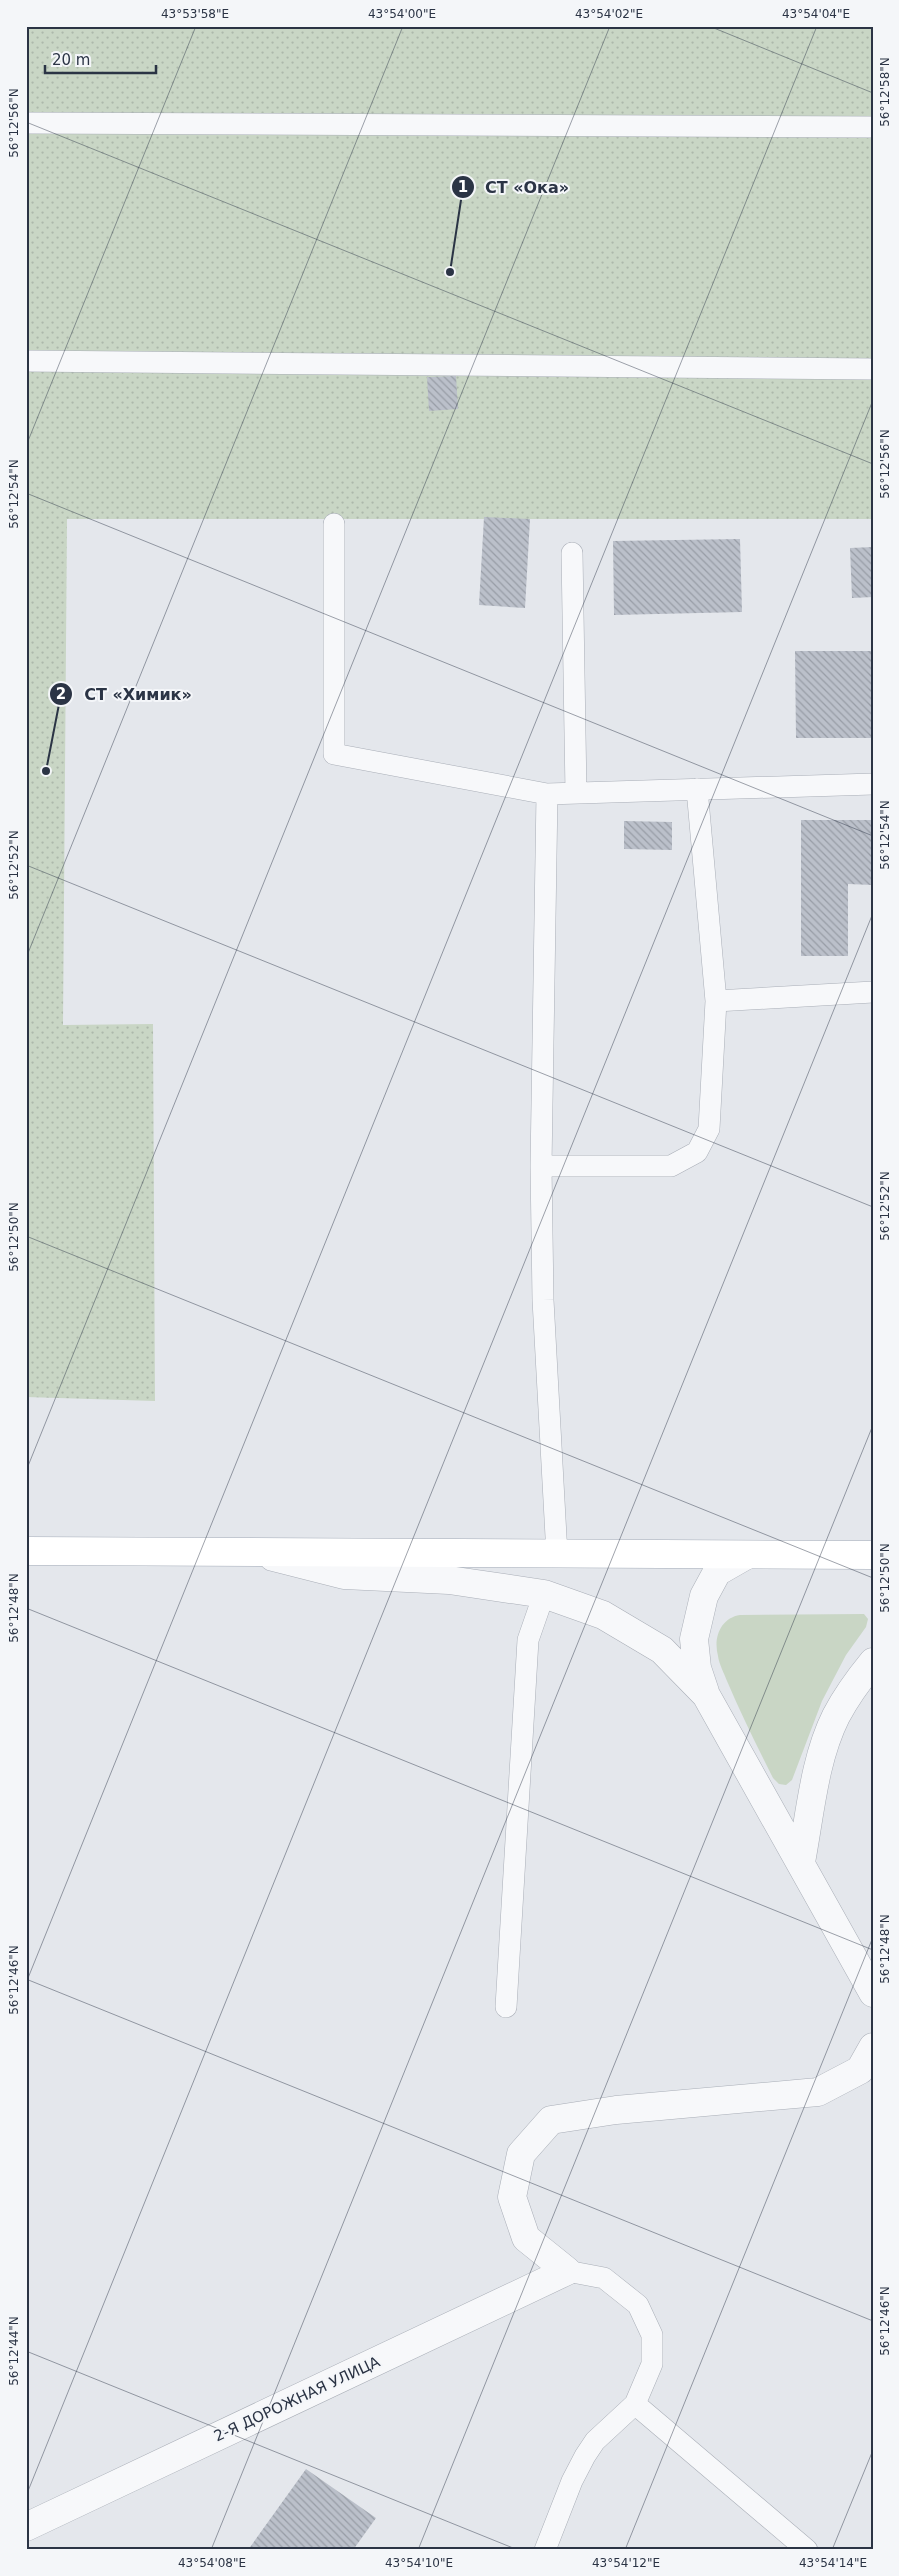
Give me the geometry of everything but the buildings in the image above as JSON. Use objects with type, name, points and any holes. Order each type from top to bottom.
[{"type":"main road","points":[[26,1550],[557,1555],[873,1555]]},
{"type":"street","points":[[257,1553],[344,1575],[449,1580],[544,1594],[603,1615],[662,1650],[706,1695]]},
{"type":"street","points":[[745,1556],[717,1572],[704,1596],[694,1639],[697,1668],[706,1695],[873,1993]]},
{"type":"street","points":[[801,1862],[822,1757],[836,1717],[856,1683],[873,1662]]},
{"type":"street","points":[[567,2271],[526,2238],[512,2197],[521,2154],[551,2120],[616,2110],[818,2092],[860,2070],[873,2047]]},
{"type":"street","name":"2-Я ДОРОЖНАЯ УЛИЦА","points":[[26,2527],[567,2271]]},
{"type":"lane","points":[[26,123],[873,127]]},
{"type":"lane","points":[[26,362],[873,369]]},
{"type":"lane","points":[[334,524],[334,754],[547,794],[873,784]]},
{"type":"lane","points":[[572,553],[576,793]]},
{"type":"lane","points":[[541,1166],[671,1166],[697,1152],[709,1129],[716,1001],[697,789]]},
{"type":"lane","points":[[547,794],[541,1166],[543,1300],[557,1555]]},
{"type":"lane","points":[[716,1001],[873,992]]},
{"type":"lane","points":[[506,2008],[528,1640],[544,1594]]},
{"type":"lane","points":[[545,2550],[572,2481],[585,2456],[595,2440],[635,2404],[652,2364],[652,2335],[638,2306],[604,2278],[567,2271]]},
{"type":"lane","points":[[635,2404],[807,2550]]},
{"type":"green space","points":[[26,26],[873,26],[873,519],[67,519],[63,1025],[153,1024],[155,1401],[26,1397]]},
{"type":"green space","points":[[864,1614],[868,1619],[866,1627],[846,1655],[822,1701],[792,1780],[786,1785],[779,1784],[773,1778],[761,1754],[720,1665],[717,1642],[723,1624],[733,1617],[740,1615]]},
{"type":"place","name":"СТ «Ока»","points":[[450,272]]},
{"type":"place","name":"СТ «Химик»","points":[[46,771]]}]
